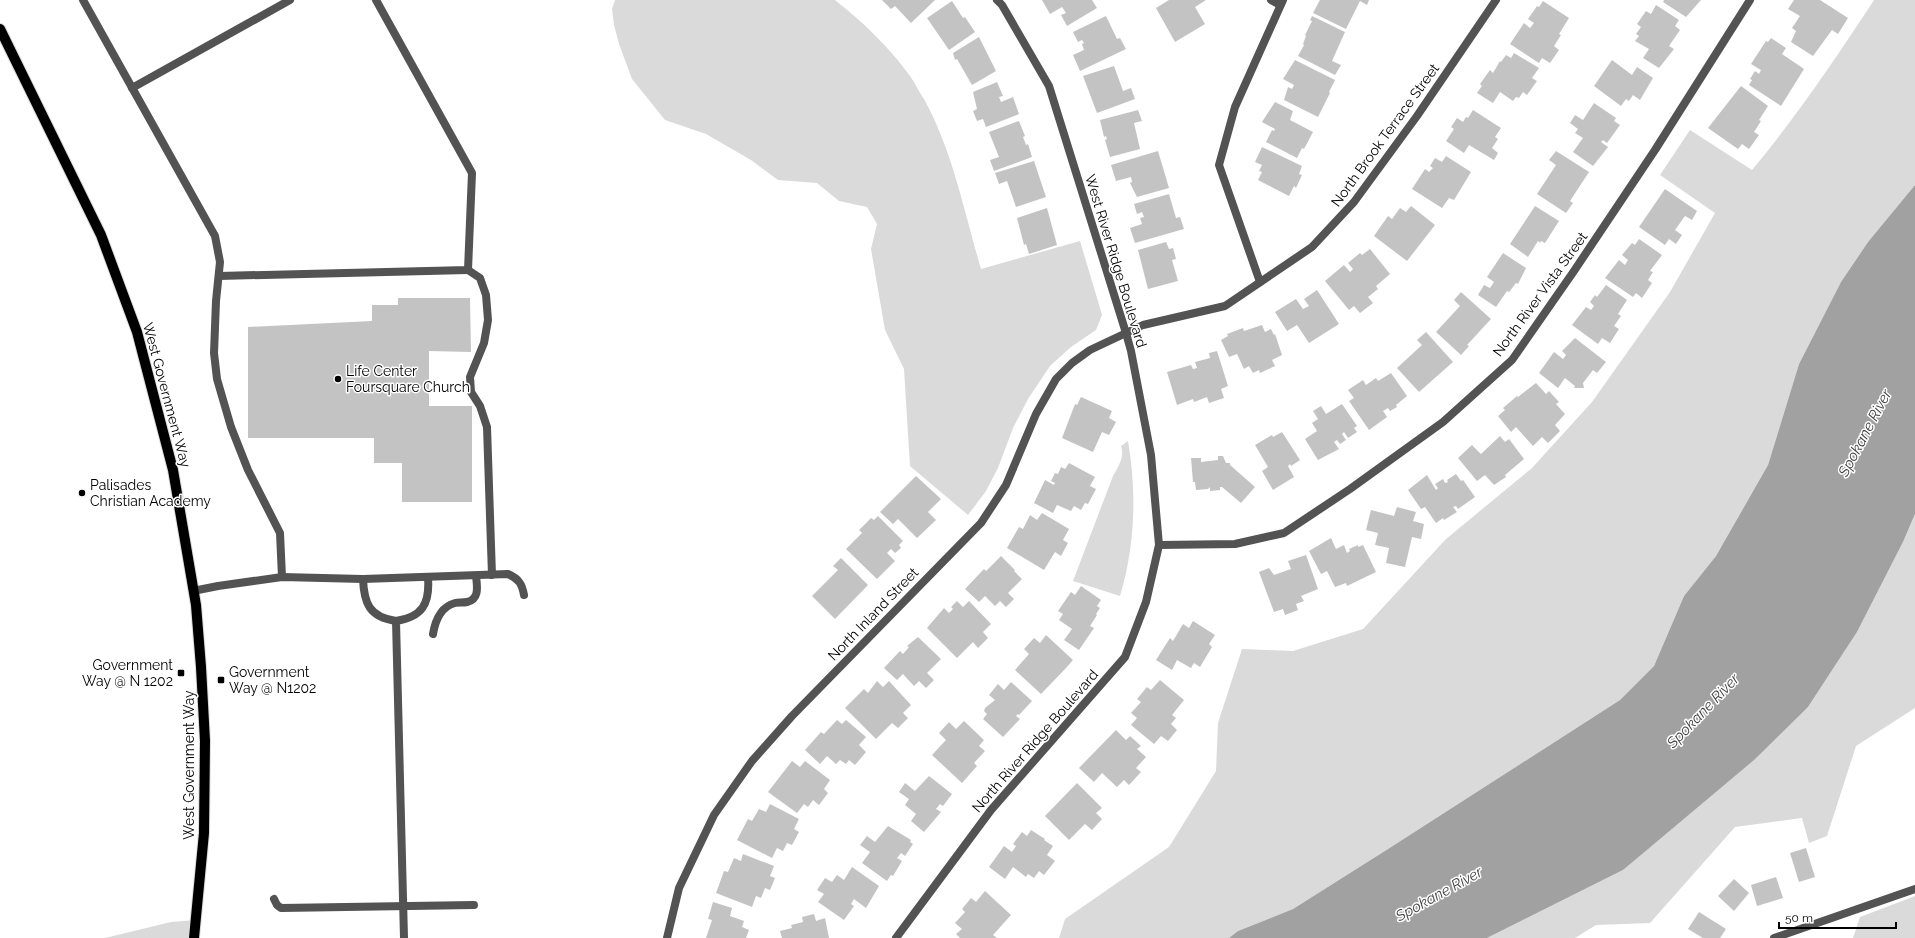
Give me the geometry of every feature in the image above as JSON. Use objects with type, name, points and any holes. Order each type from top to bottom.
[{"type":"main road","name":"West Government Way","points":[[0,29],[101,235],[137,332],[173,470],[193,592],[202,667],[205,741],[204,833],[194,938]]},
{"type":"street","points":[[83,0],[215,236],[220,262],[216,301],[214,353],[217,379],[231,427],[248,470],[280,533],[282,577]]},
{"type":"street","points":[[132,88],[290,0]]},
{"type":"street","points":[[376,0],[472,173],[468,270]]},
{"type":"street","name":"West River Ridge Boulevard","points":[[998,0],[1048,86],[1126,333],[1131,351],[1151,455],[1159,545]]},
{"type":"street","points":[[1260,282],[1219,165],[1235,107],[1282,3],[1271,0]]},
{"type":"street","name":"North Brook Terrace Street","points":[[1126,333],[1143,325],[1225,306],[1312,247],[1354,202],[1417,116],[1496,0]]},
{"type":"street","name":"North River Vista Street","points":[[1159,545],[1235,544],[1284,532],[1350,489],[1443,422],[1512,360],[1655,150],[1750,0]]},
{"type":"street","points":[[219,276],[468,270],[480,278],[486,295],[488,320],[484,343],[470,377],[470,392],[480,406],[487,427],[492,575]]},
{"type":"street","name":"North Inland Street","points":[[666,938],[679,888],[714,815],[752,761],[792,716],[981,523],[1006,485],[1036,414],[1056,379],[1072,363],[1090,350],[1126,333]]},
{"type":"street","name":"North River Ridge Boulevard","points":[[896,938],[991,810],[1125,657],[1146,602],[1159,545]]},
{"type":"street","points":[[193,592],[218,586],[282,577],[363,579],[428,578],[508,574],[515,577],[522,584],[524,596]]},
{"type":"street","points":[[433,634],[435,621],[446,608],[454,603],[468,602],[475,596],[478,589],[476,576]]},
{"type":"street","points":[[363,579],[364,594],[367,606],[374,613],[385,619],[396,621],[408,619],[417,614],[424,606],[428,596],[428,578]]},
{"type":"street","points":[[396,621],[404,938]]},
{"type":"street","points":[[1774,938],[1915,888]]},
{"type":"street","points":[[274,899],[277,905],[281,908],[403,908],[474,906]]},
{"type":"shaded area","points":[[615,0],[835,0],[856,17],[902,65],[924,99],[943,140],[957,182],[981,269],[1080,241],[1102,315],[1096,330],[1071,347],[1050,366],[1028,399],[1013,428],[998,468],[986,491],[968,515],[910,466],[904,369],[885,330],[871,249],[877,224],[867,207],[839,201],[817,183],[778,180],[751,160],[706,134],[665,120],[632,79],[619,44],[614,25],[612,9]]},
{"type":"shaded area","points":[[1874,0],[1915,0],[1915,185],[1868,242],[1841,282],[1799,364],[1768,465],[1716,556],[1684,596],[1654,666],[1620,700],[1293,909],[1238,931],[1229,938],[1059,938],[1065,919],[1169,847],[1216,771],[1218,723],[1242,649],[1293,651],[1363,629],[1446,539],[1532,468],[1592,402],[1670,292],[1715,213],[1660,175],[1690,130],[1752,170],[1785,129],[1816,86]]},
{"type":"shaded area","points":[[1128,441],[1133,480],[1133,519],[1129,558],[1120,596],[1073,581],[1113,476],[1120,462],[1122,454],[1121,446]]},
{"type":"shaded area","points":[[1915,514],[1915,708],[1856,746],[1827,836],[1809,843],[1802,818],[1735,827],[1650,923],[1596,925],[1575,938],[1487,938],[1623,870],[1808,707],[1857,632],[1903,542]]},
{"type":"shaded area","points":[[1915,896],[1915,938],[1853,938],[1860,917]]},
{"type":"shaded area","points":[[196,920],[194,938],[105,938],[171,922]]},
{"type":"water","name":"Spokane River","points":[[1915,185],[1915,514],[1903,542],[1857,632],[1808,707],[1754,760],[1623,870],[1487,938],[1229,938],[1238,931],[1293,909],[1388,849],[1620,700],[1654,666],[1684,596],[1716,556],[1768,465],[1799,364],[1841,282],[1868,242]]},
{"type":"building","points":[[882,0],[935,0],[911,23],[895,6],[891,9]]},
{"type":"building","points":[[1042,0],[1092,0],[1097,8],[1067,26],[1061,15],[1066,13],[1062,7],[1050,14]]},
{"type":"building","points":[[1169,0],[1206,0],[1195,7],[1205,24],[1175,42],[1156,8]]},
{"type":"building","points":[[1320,0],[1369,0],[1367,5],[1360,1],[1346,29],[1313,13]]},
{"type":"building","points":[[1664,0],[1701,0],[1686,17],[1663,2]]},
{"type":"building","points":[[1794,0],[1820,0],[1848,18],[1838,34],[1832,30],[1813,56],[1791,42],[1796,31],[1792,28],[1800,16],[1788,9]]},
{"type":"building","points":[[952,1],[963,18],[965,17],[975,32],[949,50],[927,18]]},
{"type":"building","points":[[1543,1],[1569,18],[1559,34],[1561,35],[1554,46],[1559,50],[1550,63],[1542,58],[1539,63],[1510,44],[1524,23],[1530,28],[1534,23],[1528,19],[1537,6],[1539,7]]},
{"type":"building","points":[[1656,5],[1679,20],[1675,26],[1680,30],[1669,46],[1674,49],[1659,68],[1643,58],[1649,49],[1635,41],[1639,36],[1636,34],[1641,27],[1637,24],[1646,11],[1651,14]]},
{"type":"building","points":[[1106,16],[1117,39],[1120,38],[1126,49],[1080,71],[1073,55],[1084,50],[1082,44],[1084,43],[1082,40],[1078,42],[1073,32]]},
{"type":"building","points":[[1312,16],[1345,32],[1332,61],[1341,65],[1335,75],[1298,56],[1304,45],[1305,35],[1312,21],[1310,20]]},
{"type":"building","points":[[979,37],[996,71],[972,85],[957,59],[955,60],[953,53]]},
{"type":"building","points":[[1771,38],[1786,48],[1782,54],[1804,69],[1781,106],[1749,85],[1752,80],[1750,79],[1755,71],[1759,74],[1761,70],[1751,64],[1766,41],[1768,42]]},
{"type":"building","points":[[1514,53],[1539,68],[1532,78],[1537,81],[1527,95],[1523,92],[1519,98],[1516,97],[1513,101],[1500,92],[1493,103],[1477,93],[1482,86],[1480,84],[1490,70],[1493,73],[1500,61],[1501,62],[1506,55],[1511,58]]},
{"type":"building","points":[[1295,60],[1335,80],[1318,117],[1284,100],[1288,87],[1292,89],[1294,85],[1283,79]]},
{"type":"building","points":[[1612,60],[1632,75],[1637,67],[1653,78],[1640,100],[1633,95],[1629,101],[1626,99],[1621,106],[1594,86]]},
{"type":"building","points":[[1114,66],[1123,91],[1131,88],[1135,99],[1097,113],[1083,76]]},
{"type":"building","points":[[997,82],[1003,96],[999,97],[1001,102],[1013,97],[1019,114],[986,127],[983,119],[977,121],[973,111],[977,109],[973,92]]},
{"type":"building","points":[[1741,86],[1768,106],[1759,120],[1761,121],[1754,132],[1759,135],[1749,149],[1742,144],[1738,149],[1708,128]]},
{"type":"building","points":[[1275,102],[1293,111],[1290,120],[1313,132],[1304,149],[1302,148],[1297,158],[1266,142],[1272,130],[1274,131],[1275,129],[1262,122]]},
{"type":"building","points":[[1594,103],[1616,118],[1614,121],[1620,125],[1607,143],[1603,140],[1601,142],[1608,147],[1593,166],[1573,152],[1583,138],[1575,133],[1578,129],[1570,123],[1575,115],[1583,120]]},
{"type":"building","points":[[1138,110],[1142,121],[1134,123],[1140,149],[1110,157],[1105,140],[1107,139],[1106,136],[1104,137],[1100,120]]},
{"type":"building","points":[[1473,110],[1501,128],[1495,137],[1498,139],[1492,148],[1498,153],[1494,160],[1469,145],[1464,153],[1446,141],[1454,129],[1451,127],[1457,118],[1463,122],[1466,117],[1468,118]]},
{"type":"building","points":[[1019,121],[1025,136],[1023,137],[1026,145],[1028,144],[1032,157],[994,171],[990,160],[999,157],[989,132]]},
{"type":"building","points":[[1262,147],[1302,166],[1299,174],[1302,175],[1296,188],[1294,186],[1289,196],[1258,180],[1262,172],[1259,171],[1262,165],[1255,162]]},
{"type":"building","points":[[1158,151],[1169,188],[1137,197],[1130,183],[1132,182],[1131,177],[1116,181],[1111,165]]},
{"type":"building","points":[[1556,151],[1589,172],[1570,201],[1573,203],[1566,213],[1537,194],[1556,165],[1549,160]]},
{"type":"building","points":[[1446,156],[1471,172],[1454,200],[1449,198],[1442,208],[1412,189],[1425,169],[1429,172],[1433,168],[1430,166],[1435,158],[1442,162]]},
{"type":"building","points":[[1034,161],[1046,197],[1016,207],[1007,181],[999,184],[995,173]]},
{"type":"building","points":[[1665,189],[1697,211],[1692,220],[1685,216],[1675,230],[1682,235],[1676,244],[1669,239],[1665,245],[1639,227]]},
{"type":"building","points":[[1169,194],[1176,218],[1180,217],[1184,229],[1135,243],[1130,228],[1142,224],[1140,218],[1144,217],[1142,212],[1137,214],[1134,204]]},
{"type":"building","points":[[1411,206],[1435,225],[1407,261],[1374,236],[1388,216],[1392,219],[1400,208],[1406,212]]},
{"type":"building","points":[[1535,206],[1559,221],[1545,243],[1541,241],[1540,243],[1538,241],[1528,257],[1510,244]]},
{"type":"building","points":[[1047,208],[1057,245],[1029,254],[1026,244],[1024,245],[1017,218]]},
{"type":"building","points":[[1639,239],[1662,255],[1650,271],[1653,272],[1648,280],[1652,283],[1642,298],[1636,293],[1633,297],[1605,278],[1619,260],[1625,265],[1628,260],[1622,255],[1632,243],[1635,245]]},
{"type":"building","points":[[1166,242],[1169,249],[1173,248],[1176,259],[1172,260],[1178,281],[1148,289],[1138,250]]},
{"type":"building","points":[[1370,249],[1390,274],[1376,286],[1378,289],[1368,297],[1373,303],[1360,313],[1354,306],[1349,310],[1325,281],[1344,265],[1350,272],[1353,269],[1348,263],[1360,253],[1362,255]]},
{"type":"building","points":[[1503,253],[1526,268],[1518,284],[1516,283],[1509,292],[1507,291],[1496,307],[1478,295],[1484,285],[1490,288],[1494,282],[1487,277]]},
{"type":"building","points":[[1606,285],[1627,300],[1618,314],[1621,316],[1614,326],[1619,329],[1610,343],[1602,338],[1598,344],[1572,325],[1586,307],[1591,310],[1594,306],[1590,302],[1595,295],[1597,297]]},
{"type":"building","points":[[1317,290],[1339,324],[1309,343],[1297,325],[1287,331],[1275,312],[1296,299],[1303,309],[1309,306],[1304,299]]},
{"type":"building","points":[[1461,292],[1491,319],[1467,345],[1469,346],[1461,355],[1436,332],[1460,306],[1454,300]]},
{"type":"building","name":"Life Center Foursquare Church","points":[[398,298],[470,298],[471,352],[429,351],[429,406],[472,406],[472,502],[402,502],[402,463],[374,463],[374,438],[248,438],[248,327],[372,321],[372,305],[398,305]]},
{"type":"building","points":[[1262,325],[1265,332],[1271,329],[1274,335],[1275,334],[1282,355],[1272,360],[1275,366],[1260,373],[1259,370],[1253,373],[1249,366],[1244,369],[1237,354],[1229,357],[1221,340],[1228,336],[1227,334],[1243,328],[1244,331]]},
{"type":"building","points":[[1426,332],[1453,362],[1419,392],[1397,368],[1422,345],[1417,340]]},
{"type":"building","points":[[1575,338],[1606,362],[1597,373],[1593,370],[1583,383],[1584,388],[1574,388],[1575,386],[1565,378],[1558,388],[1539,373],[1554,352],[1563,359],[1566,355],[1562,351]]},
{"type":"building","points":[[1217,351],[1228,386],[1221,389],[1224,398],[1209,403],[1207,397],[1194,402],[1193,399],[1177,405],[1167,372],[1191,365],[1193,369],[1197,368],[1195,362],[1210,358],[1209,353]]},
{"type":"building","points":[[1391,373],[1407,396],[1396,405],[1397,407],[1390,411],[1388,408],[1383,411],[1387,417],[1369,430],[1349,401],[1354,398],[1348,390],[1363,380],[1366,385],[1376,378],[1378,381]]},
{"type":"building","points":[[1536,383],[1546,394],[1549,391],[1559,402],[1556,404],[1565,414],[1555,425],[1560,431],[1548,443],[1542,437],[1533,446],[1516,427],[1511,432],[1498,416],[1505,410],[1503,408]]},
{"type":"building","points":[[1081,397],[1112,411],[1109,418],[1116,422],[1109,435],[1102,432],[1093,452],[1062,438],[1075,404],[1077,405]]},
{"type":"building","points":[[1342,404],[1357,426],[1354,428],[1357,432],[1348,438],[1344,432],[1342,434],[1346,440],[1340,444],[1337,440],[1334,442],[1339,449],[1318,460],[1305,439],[1317,431],[1312,423],[1318,419],[1313,411],[1321,406],[1326,414]]},
{"type":"building","points":[[1282,432],[1300,460],[1291,466],[1290,464],[1288,466],[1294,477],[1273,490],[1262,471],[1268,467],[1255,445],[1272,435],[1273,437]]},
{"type":"building","points":[[1500,436],[1505,442],[1509,439],[1524,459],[1505,475],[1506,477],[1494,485],[1485,475],[1477,481],[1458,458],[1472,445],[1481,454]]},
{"type":"building","points":[[1218,456],[1223,456],[1226,463],[1230,463],[1230,465],[1255,487],[1241,503],[1222,487],[1220,487],[1220,490],[1210,491],[1210,487],[1208,489],[1196,490],[1195,482],[1193,482],[1191,458],[1201,458],[1201,462],[1218,460]]},
{"type":"building","points":[[1069,463],[1095,477],[1090,486],[1096,489],[1088,504],[1085,503],[1081,510],[1074,506],[1071,511],[1057,505],[1053,513],[1034,503],[1045,480],[1054,485],[1055,483],[1051,481],[1055,473],[1058,474],[1061,467],[1065,469]]},
{"type":"building","points":[[1456,474],[1461,481],[1463,480],[1475,497],[1458,509],[1456,506],[1453,507],[1457,512],[1436,523],[1425,507],[1421,509],[1408,490],[1427,475],[1436,490],[1438,488],[1435,484],[1443,479],[1445,483],[1448,482],[1447,480]]},
{"type":"building","points":[[916,476],[941,499],[928,512],[936,520],[917,538],[898,519],[893,524],[880,512]]},
{"type":"building","points":[[1397,507],[1416,512],[1413,521],[1424,524],[1421,539],[1412,537],[1405,567],[1386,563],[1389,548],[1375,545],[1378,533],[1366,530],[1371,510],[1394,516]]},
{"type":"building","points":[[1042,513],[1069,529],[1063,540],[1068,543],[1061,556],[1055,552],[1044,570],[1007,548],[1019,527],[1023,529],[1030,515],[1037,520]]},
{"type":"building","points":[[878,516],[903,541],[899,545],[901,548],[895,553],[891,549],[887,553],[895,561],[877,579],[846,549],[862,533],[859,530],[871,518],[874,520]]},
{"type":"building","points":[[1331,538],[1336,549],[1344,545],[1347,553],[1350,551],[1349,549],[1358,545],[1358,547],[1363,545],[1376,572],[1347,586],[1346,583],[1335,587],[1327,571],[1321,574],[1309,551]]},
{"type":"building","points":[[1306,555],[1318,589],[1301,596],[1304,601],[1296,604],[1298,610],[1285,615],[1283,609],[1274,612],[1259,572],[1269,568],[1274,575],[1291,569],[1288,561]]},
{"type":"building","points":[[1001,556],[1022,579],[1008,593],[1014,599],[1006,607],[1000,601],[995,606],[985,596],[979,602],[965,589],[984,569],[986,571]]},
{"type":"building","points":[[841,558],[868,585],[835,619],[812,596],[838,570],[833,566]]},
{"type":"building","points":[[1081,586],[1101,600],[1097,606],[1100,608],[1090,626],[1094,628],[1079,650],[1064,640],[1072,629],[1059,620],[1063,614],[1058,611],[1071,592],[1075,595]]},
{"type":"building","points":[[957,601],[963,607],[969,601],[991,624],[983,632],[988,638],[978,648],[973,642],[957,658],[927,628],[944,608],[949,613],[953,609],[951,607]]},
{"type":"building","points":[[1193,621],[1215,635],[1209,644],[1212,647],[1200,667],[1194,663],[1191,668],[1177,660],[1172,670],[1156,660],[1170,638],[1173,641],[1183,624],[1189,628]]},
{"type":"building","points":[[1046,635],[1073,660],[1041,694],[1015,670],[1029,654],[1024,649],[1034,638],[1040,643]]},
{"type":"building","points":[[918,637],[941,659],[927,673],[934,680],[926,688],[919,681],[914,686],[903,674],[897,680],[884,668],[900,651],[903,654],[909,647],[907,646]]},
{"type":"building","points":[[1160,680],[1184,700],[1172,715],[1176,718],[1171,724],[1177,730],[1168,741],[1161,736],[1154,744],[1131,725],[1137,718],[1131,713],[1141,702],[1137,699],[1147,687],[1151,690]]},
{"type":"building","points":[[877,681],[883,687],[889,681],[911,705],[903,713],[908,718],[898,728],[892,723],[876,739],[845,708],[864,689],[868,693]]},
{"type":"building","points":[[1011,682],[1032,701],[1019,715],[1018,714],[1016,716],[1020,719],[1003,737],[983,719],[987,714],[984,711],[985,708],[995,700],[989,695],[998,684],[1004,690]]},
{"type":"building","points":[[837,720],[842,724],[846,720],[866,737],[859,745],[866,752],[855,765],[849,760],[846,764],[840,760],[836,764],[827,756],[820,764],[805,750],[821,732],[824,734]]},
{"type":"building","points":[[964,721],[984,740],[979,746],[985,751],[974,763],[977,766],[962,783],[932,755],[946,740],[939,733],[949,722],[956,729]]},
{"type":"building","points":[[1116,730],[1126,740],[1130,736],[1141,746],[1137,749],[1146,757],[1136,768],[1141,772],[1129,785],[1124,780],[1117,787],[1102,773],[1094,782],[1079,768]]},
{"type":"building","points":[[792,761],[800,767],[805,761],[830,780],[824,789],[828,793],[819,805],[813,800],[808,807],[804,804],[797,813],[768,792]]},
{"type":"building","points":[[929,776],[952,794],[943,806],[940,804],[936,809],[941,812],[924,832],[911,821],[916,814],[905,805],[909,799],[899,792],[905,783],[915,791]]},
{"type":"building","points":[[1077,783],[1102,808],[1096,813],[1102,819],[1092,830],[1085,824],[1069,840],[1045,816]]},
{"type":"building","points":[[770,804],[799,819],[794,829],[799,832],[792,845],[787,843],[783,851],[777,848],[772,858],[737,840],[748,819],[752,821],[759,809],[766,812]]},
{"type":"building","points":[[888,826],[911,840],[910,842],[913,844],[905,856],[901,853],[897,858],[902,861],[893,876],[891,875],[887,881],[862,863],[870,852],[860,845],[867,836],[875,842]]},
{"type":"building","points":[[1031,830],[1053,846],[1047,855],[1055,861],[1044,875],[1039,871],[1034,878],[1028,874],[1026,877],[1013,867],[1005,879],[989,867],[1004,846],[1012,852],[1016,846],[1013,844],[1022,832],[1027,836]]},
{"type":"building","points":[[1806,848],[1815,877],[1799,882],[1790,853]]},
{"type":"building","points":[[743,854],[774,866],[770,876],[775,878],[770,890],[765,888],[761,898],[756,896],[752,907],[716,893],[724,871],[728,872],[734,858],[741,861]]},
{"type":"building","points":[[852,867],[879,886],[866,908],[854,899],[851,904],[854,906],[844,920],[818,902],[824,894],[817,890],[825,878],[832,882],[837,875],[844,880]]},
{"type":"building","points":[[1776,877],[1783,898],[1757,906],[1751,885]]},
{"type":"building","points":[[1734,879],[1749,893],[1734,911],[1718,896]]},
{"type":"building","points":[[985,891],[1011,915],[993,935],[997,938],[960,938],[956,934],[962,929],[955,923],[965,912],[962,909],[971,898],[976,902]]},
{"type":"building","points":[[713,902],[732,908],[730,916],[744,921],[742,927],[749,930],[746,938],[706,938],[712,920],[708,919]]},
{"type":"building","points":[[1699,912],[1726,929],[1720,938],[1703,938],[1688,929]]},
{"type":"building","points":[[814,914],[816,921],[825,918],[829,938],[782,938],[780,931],[792,928],[791,925],[803,922],[802,917]]},
{"type":"place","name":"Life Center Foursquare Church","points":[[338,379]]},
{"type":"place","name":"Palisades Christian Academy","points":[[82,493]]},
{"type":"place","name":"Government Way @ N 1202","points":[[181,673]]},
{"type":"place","name":"Government Way @ N1202","points":[[221,680]]}]
